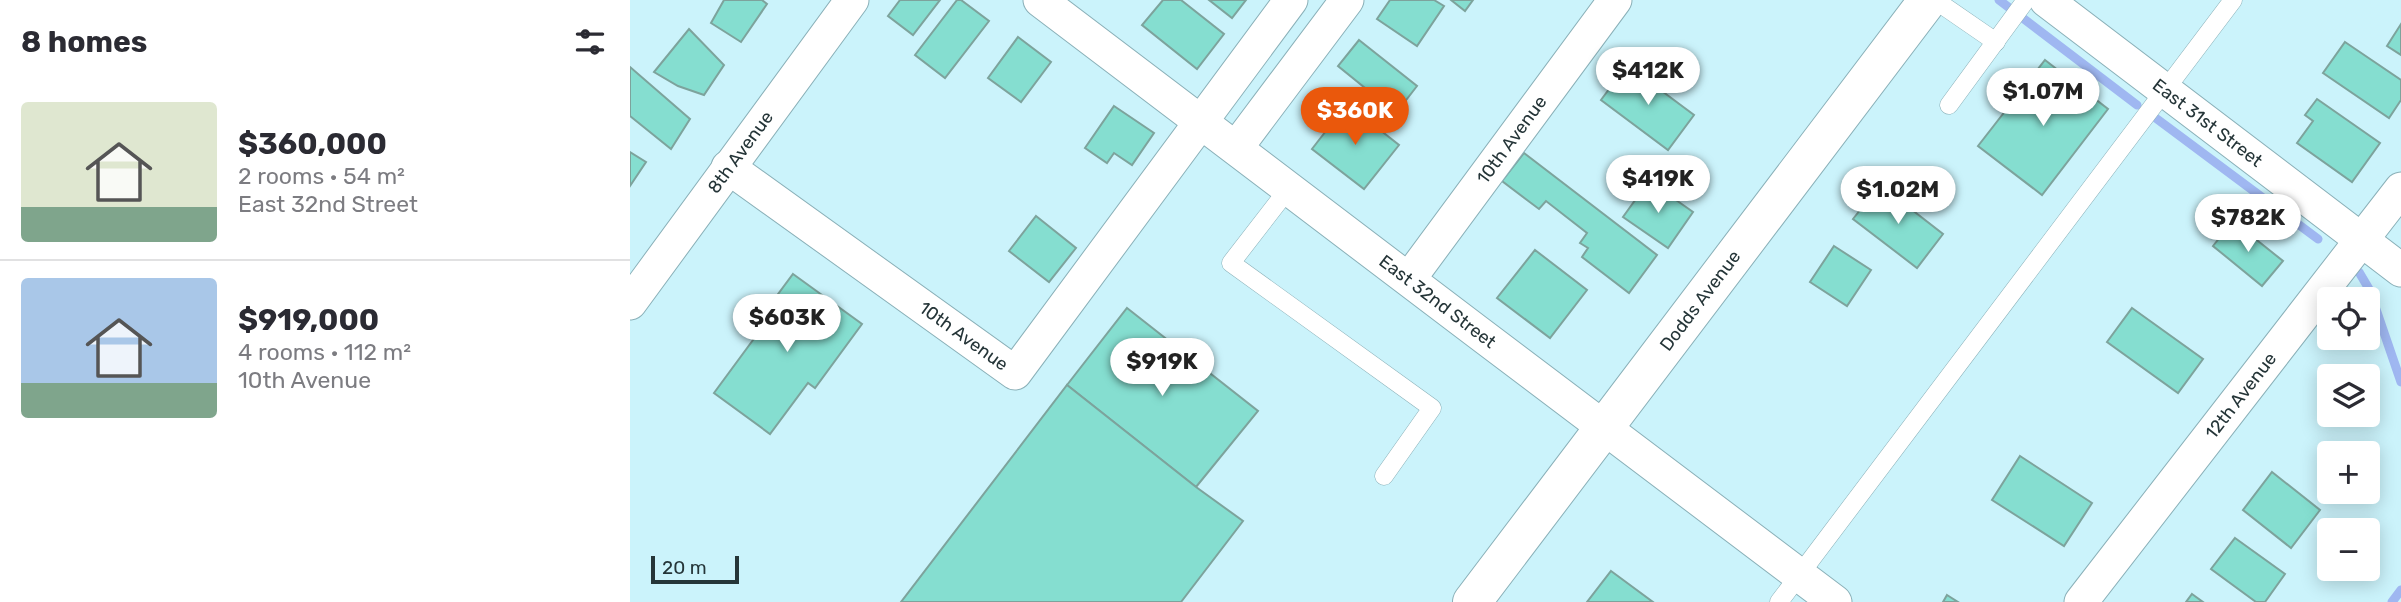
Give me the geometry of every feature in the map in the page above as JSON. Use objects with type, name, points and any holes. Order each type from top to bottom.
[{"type":"street","name":"8th Avenue","points":[[630,303],[852,0]]},
{"type":"street","name":"East 32nd Street","points":[[1040,0],[1604,430],[1835,602]]},
{"type":"street","points":[[1202,122],[1291,0]]},
{"type":"street","points":[[1236,148],[1347,0]]},
{"type":"street","name":"10th Avenue","points":[[1409,279],[1615,0]]},
{"type":"street","name":"Dodds Avenue","points":[[1472,602],[1928,0]]},
{"type":"street","name":"East 31st Street","points":[[2046,0],[2401,270]]},
{"type":"street","name":"10th Avenue","points":[[728,167],[1015,373],[1202,122]]},
{"type":"street","name":"12th Avenue","points":[[2081,602],[2401,189]]},
{"type":"lane","points":[[1935,0],[1996,42]]},
{"type":"lane","points":[[1949,106],[2026,0]]},
{"type":"lane","points":[[1779,602],[2233,0]]},
{"type":"lane","points":[[1289,188],[1231,263],[1432,408],[1384,476]]},
{"type":"building","points":[[724,0],[762,0],[767,4],[741,42],[711,23]]},
{"type":"building","points":[[900,0],[940,0],[913,35],[888,16]]},
{"type":"building","points":[[957,0],[961,0],[989,21],[945,78],[915,55]]},
{"type":"building","points":[[1163,0],[1181,0],[1224,34],[1197,69],[1142,25]]},
{"type":"building","points":[[1209,0],[1246,0],[1232,18]]},
{"type":"building","points":[[1390,0],[1434,0],[1444,6],[1417,46],[1377,19]]},
{"type":"building","points":[[1451,0],[1473,0],[1465,11]]},
{"type":"building","points":[[2401,24],[2401,55],[2387,46]]},
{"type":"building","points":[[689,29],[724,65],[704,95],[678,86],[654,72]]},
{"type":"building","points":[[1018,37],[1051,62],[1021,102],[988,78]]},
{"type":"building","points":[[1359,40],[1417,86],[1396,113],[1338,66]]},
{"type":"building","points":[[2345,42],[2401,80],[2401,100],[2389,118],[2323,73]]},
{"type":"building","points":[[2045,60],[2108,109],[2042,195],[1978,146]]},
{"type":"building","points":[[1627,65],[1694,115],[1668,150],[1601,100]]},
{"type":"building","points":[[630,67],[690,119],[671,149],[630,116]]},
{"type":"building","points":[[2317,99],[2380,143],[2352,182],[2297,143],[2313,121],[2305,115]]},
{"type":"building","points":[[1347,104],[1399,145],[1364,189],[1312,149]]},
{"type":"building","points":[[1114,106],[1154,133],[1132,165],[1114,153],[1107,163],[1085,148]]},
{"type":"building","points":[[630,152],[646,162],[630,186]]},
{"type":"building","points":[[1524,153],[1657,255],[1629,293],[1582,257],[1588,248],[1580,243],[1587,233],[1546,201],[1539,209],[1502,181]]},
{"type":"building","points":[[1649,181],[1693,212],[1668,248],[1623,217]]},
{"type":"building","points":[[1880,185],[1943,234],[1917,268],[1853,219]]},
{"type":"building","points":[[1036,216],[1076,248],[1049,282],[1009,251]]},
{"type":"building","points":[[2233,221],[2283,261],[2262,286],[2213,246]]},
{"type":"building","points":[[1834,246],[1871,270],[1847,306],[1810,282]]},
{"type":"building","points":[[1535,250],[1587,290],[1550,338],[1497,298]]},
{"type":"building","points":[[793,274],[862,324],[815,388],[808,383],[770,434],[714,393],[764,325],[758,321]]},
{"type":"building","points":[[1127,308],[1258,411],[1196,487],[1067,385]]},
{"type":"building","points":[[2132,308],[2203,359],[2178,393],[2107,342]]},
{"type":"building","points":[[1067,385],[1243,521],[1181,602],[901,602]]},
{"type":"building","points":[[2020,456],[2092,503],[2064,546],[1992,500]]},
{"type":"building","points":[[2272,472],[2320,510],[2291,548],[2243,510]]},
{"type":"building","points":[[2235,538],[2285,574],[2265,602],[2256,602],[2211,569]]},
{"type":"building","points":[[1611,571],[1653,602],[1587,602]]},
{"type":"building","points":[[2192,594],[2203,602],[2186,602]]},
{"type":"building","points":[[1947,595],[1958,602],[1943,602]]},
{"type":"waterway","points":[[1999,0],[2137,105]]},
{"type":"waterway","points":[[2157,119],[2318,239]]},
{"type":"waterway","points":[[2359,272],[2369,289],[2401,382]]},
{"type":"waterway","points":[[2392,602],[2401,590]]}]
